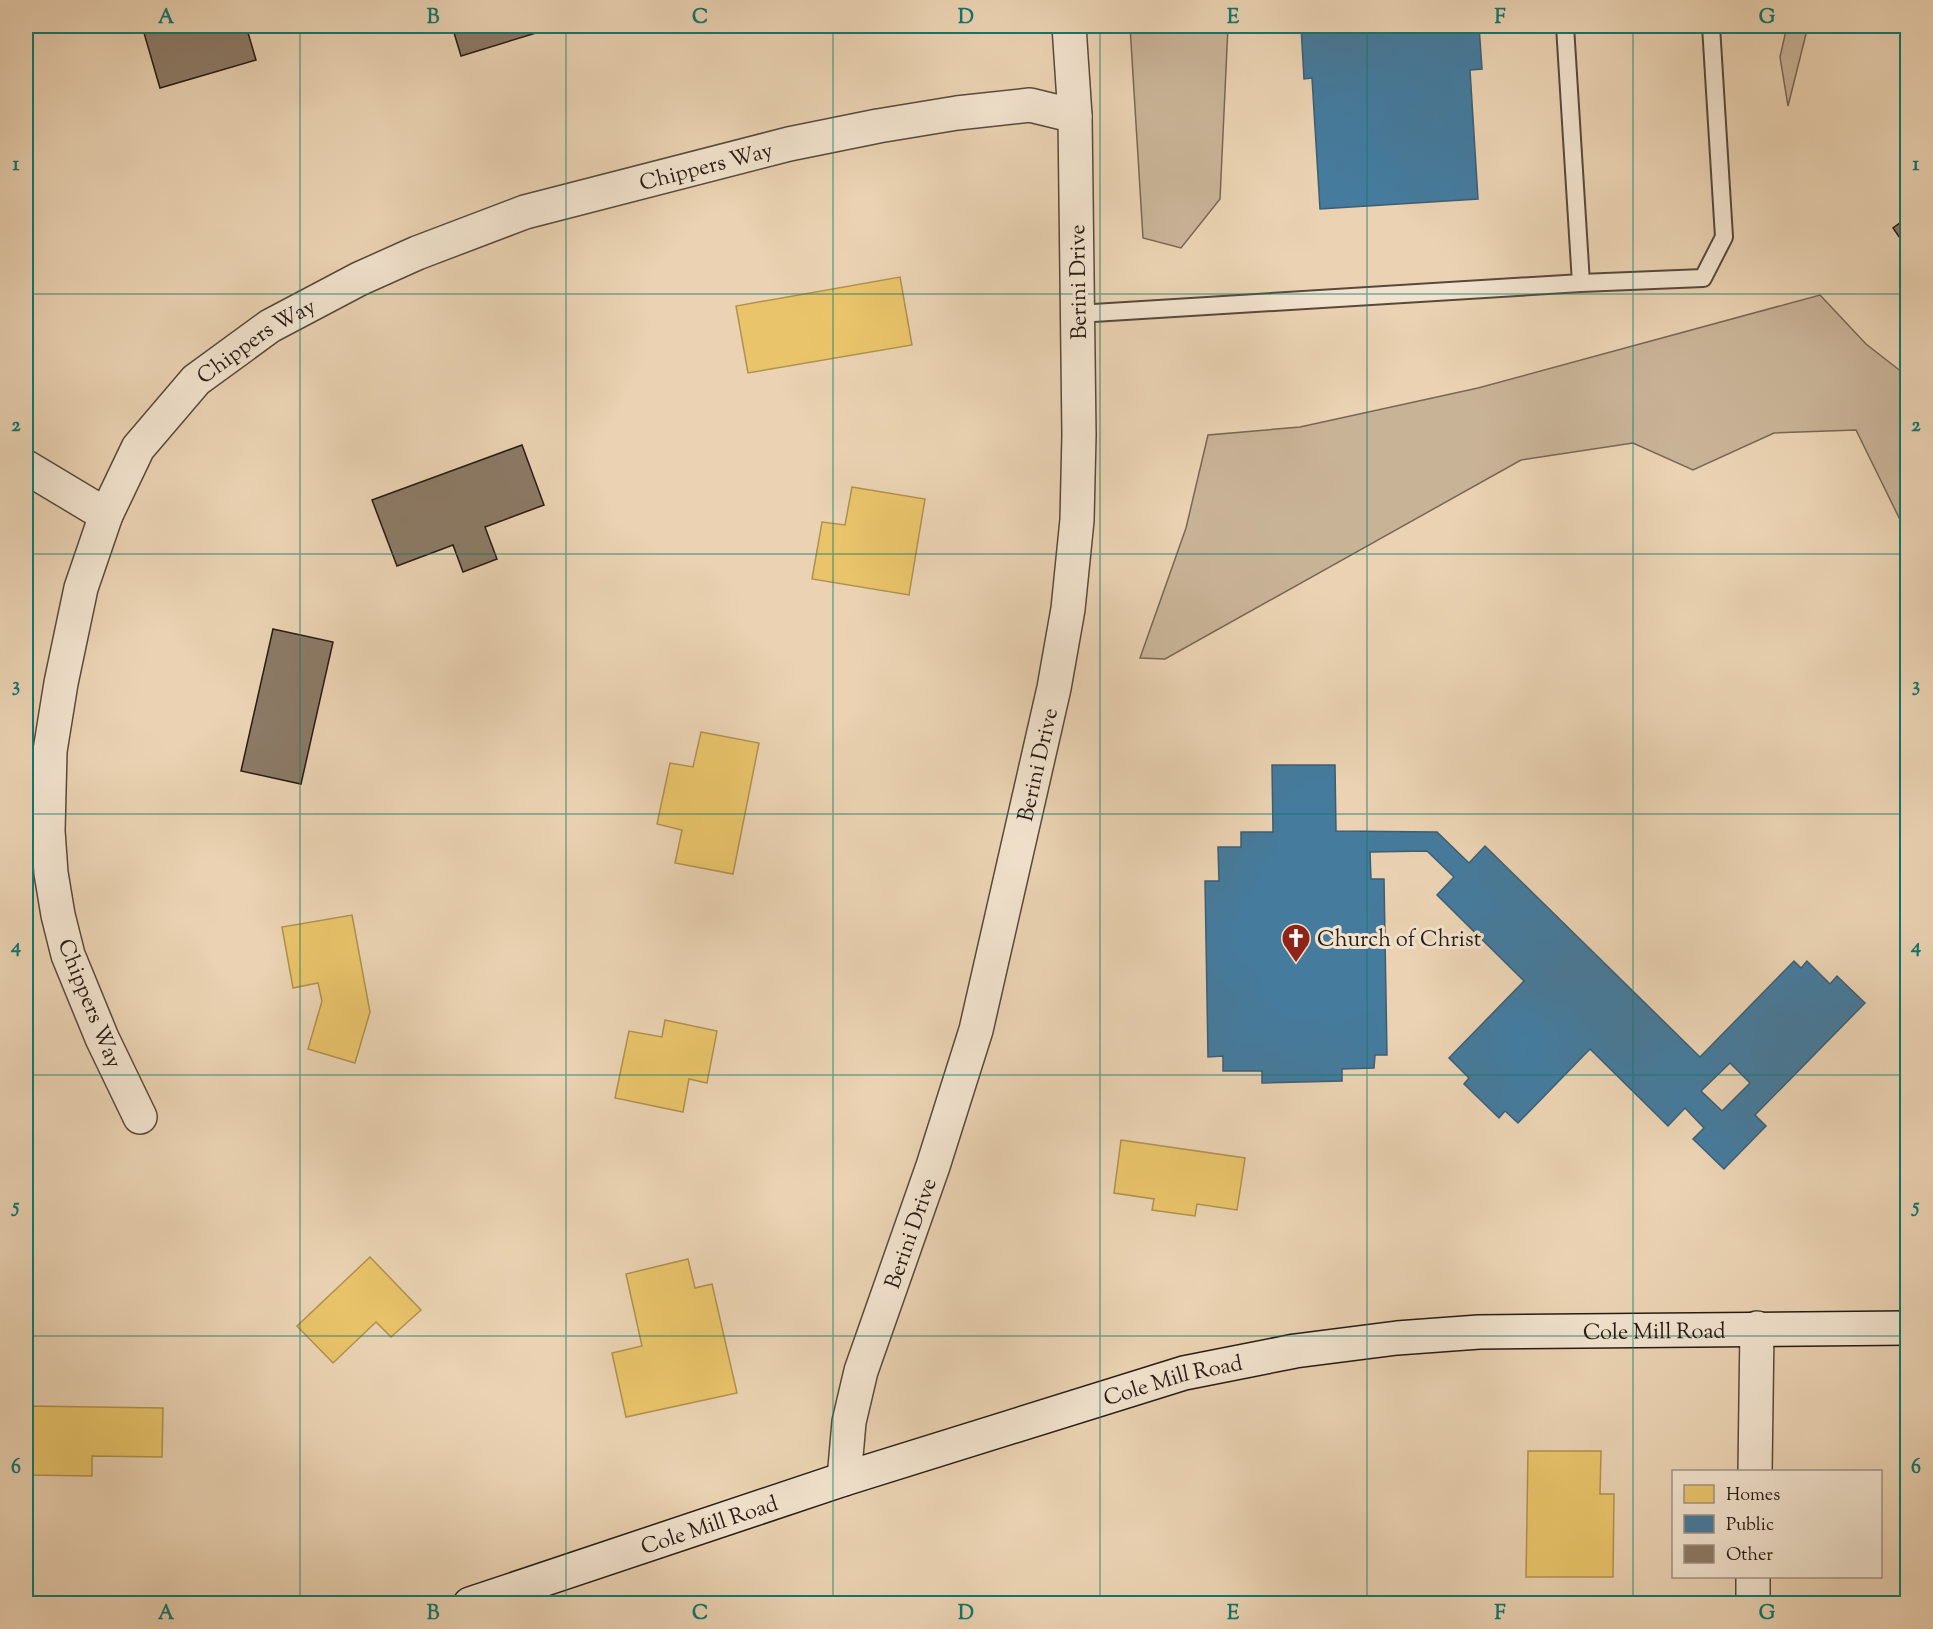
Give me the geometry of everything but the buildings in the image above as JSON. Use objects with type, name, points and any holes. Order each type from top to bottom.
[{"type":"street","name":"Berini Drive","points":[[844,1479],[849,1422],[861,1371],[933,1166],[976,1030],[1054,688],[1068,609],[1077,520],[1079,435],[1075,116],[1069,26]]},
{"type":"street","name":"Chippers Way","points":[[140,1117],[102,1038],[68,955],[58,915],[51,873],[48,831],[50,751],[61,683],[81,588],[106,515],[138,448],[196,380],[270,326],[359,279],[417,253],[525,212],[789,144],[878,126],[957,113],[1030,105],[1075,116]]},
{"type":"street","points":[[26,467],[106,515]]},
{"type":"street","points":[[1755,1470],[1757,1328]]},
{"type":"street","name":"Cole Mill Road","points":[[470,1604],[844,1479],[1184,1373],[1295,1351],[1397,1338],[1479,1332],[1908,1328]]},
{"type":"street","points":[[1753,1578],[1753,1604]]},
{"type":"lane","points":[[1565,26],[1581,283]]},
{"type":"lane","points":[[1077,314],[1581,283],[1702,278],[1724,237],[1711,26]]},
{"type":"shaded area","points":[[1130,26],[1228,26],[1220,199],[1181,248],[1143,238]]},
{"type":"shaded area","points":[[1787,26],[1808,26],[1788,106],[1780,57]]},
{"type":"shaded area","points":[[1820,295],[1866,344],[1907,376],[1907,534],[1856,430],[1774,433],[1693,470],[1633,443],[1521,460],[1165,659],[1140,658],[1186,528],[1208,435],[1300,427],[1478,388]]},
{"type":"place","name":"Church of Christ","points":[[1296,964]]}]
